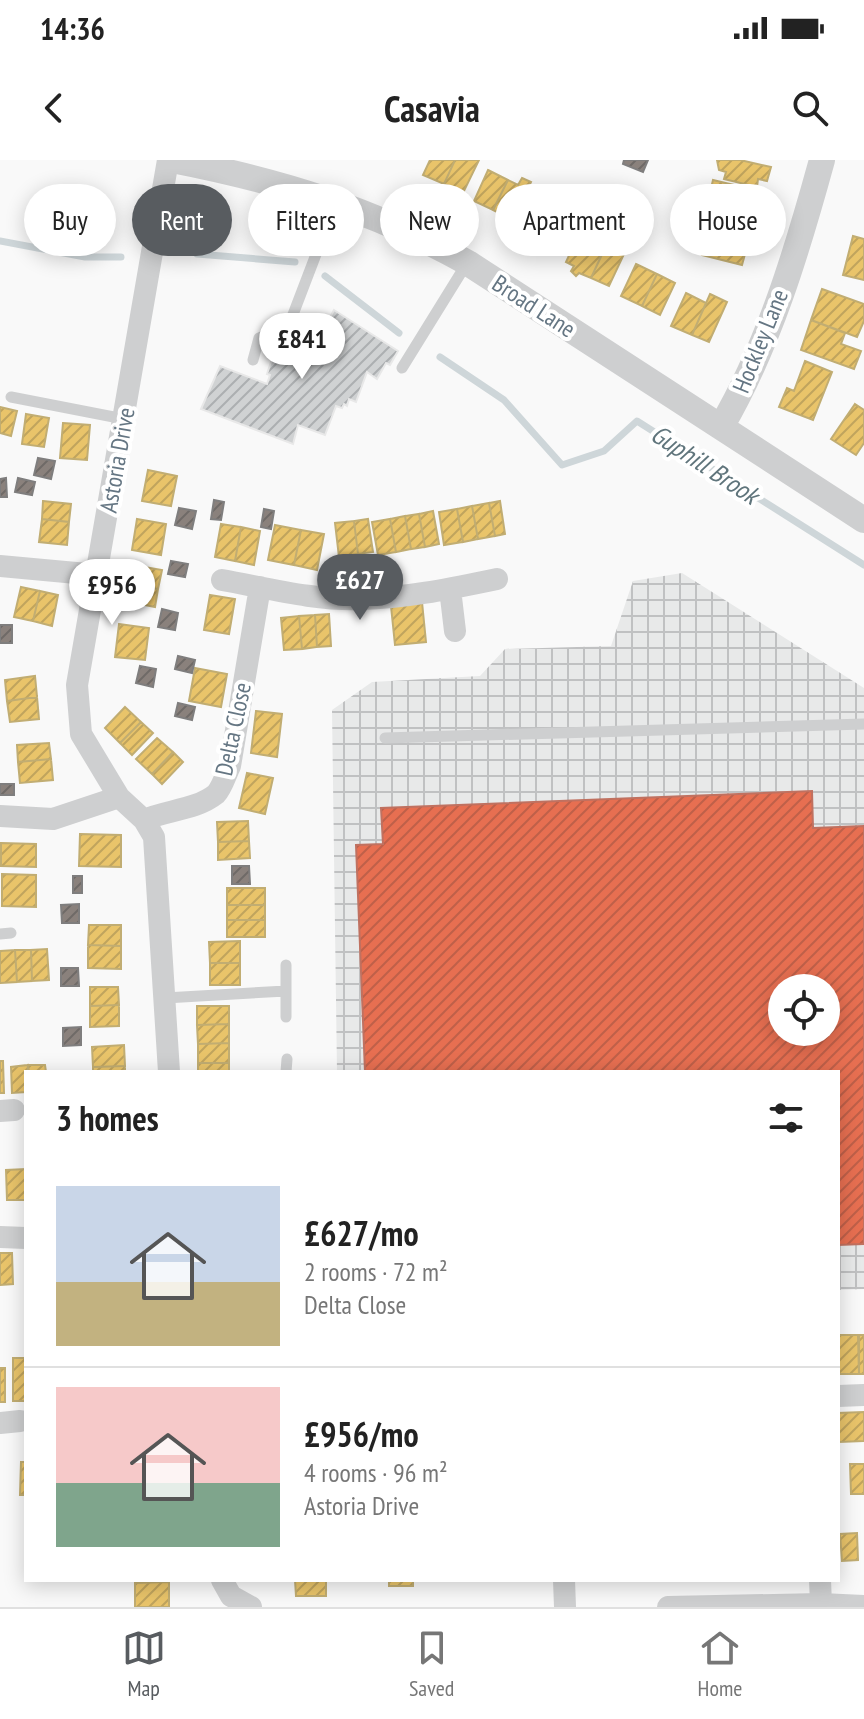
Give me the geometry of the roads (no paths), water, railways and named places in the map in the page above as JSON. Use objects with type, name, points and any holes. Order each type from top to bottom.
[{"type":"street","name":"Broad Lane","points":[[170,160],[249,175],[278,184]]},
{"type":"street","name":"Astoria Drive","points":[[169,1070],[154,837],[144,820],[119,797],[81,734],[77,685],[170,160]]},
{"type":"street","name":"Hockley Lane","points":[[721,427],[740,395],[790,269],[822,160]]},
{"type":"street","name":"Broad Lane","points":[[364,213],[419,235],[468,263],[864,520]]},
{"type":"street","points":[[0,566],[98,575]]},
{"type":"street","points":[[222,580],[334,598],[363,599],[450,589],[497,579]]},
{"type":"street","name":"Delta Close","points":[[144,820],[194,806],[218,793],[230,766],[260,587]]},
{"type":"street","points":[[450,589],[455,631]]},
{"type":"street","points":[[0,816],[53,819],[119,797]]},
{"type":"street","points":[[0,1237],[24,1238]]},
{"type":"street","points":[[840,1396],[864,1395]]},
{"type":"street","points":[[564,1582],[565,1607]]},
{"type":"street","points":[[820,1582],[821,1604]]},
{"type":"street","points":[[668,1607],[864,1606]]},
{"type":"lane","points":[[253,360],[259,338],[289,325],[315,256]]},
{"type":"lane","points":[[402,368],[468,263]]},
{"type":"lane","points":[[11,397],[124,419]]},
{"type":"lane","points":[[385,738],[864,724]]},
{"type":"lane","points":[[286,965],[286,1017]]},
{"type":"lane","points":[[165,998],[286,991]]},
{"type":"lane","points":[[286,1070],[287,1059]]},
{"type":"waterway","name":"Guphill Brook","points":[[0,241],[85,257],[121,257]]},
{"type":"waterway","points":[[222,256],[295,262]]},
{"type":"waterway","points":[[325,276],[399,333]]},
{"type":"waterway","name":"Guphill Brook","points":[[440,357],[504,400],[562,465],[604,451],[637,421],[864,565]]}]
